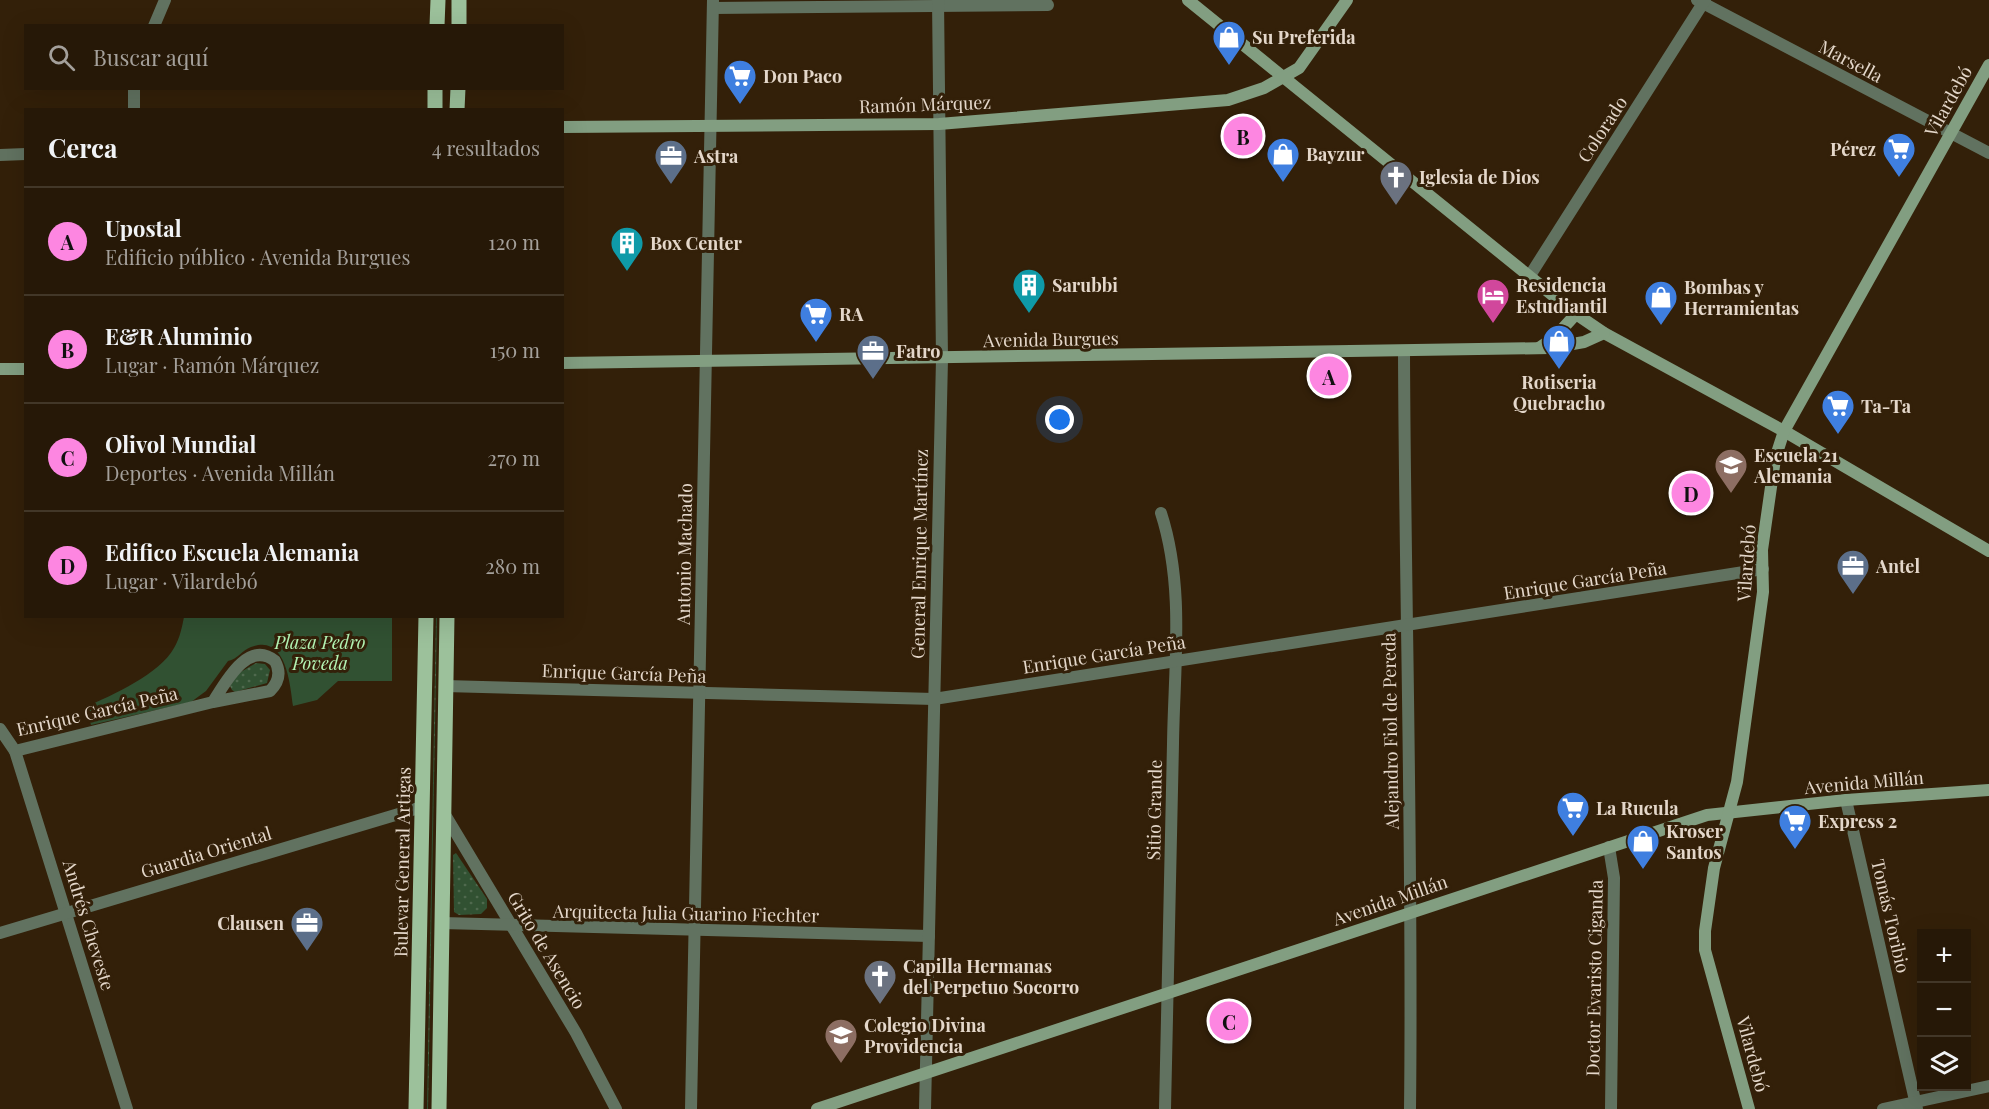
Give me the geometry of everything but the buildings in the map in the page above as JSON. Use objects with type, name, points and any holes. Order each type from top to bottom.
[{"type":"main road","points":[[437,24],[438,0]]},
{"type":"main road","points":[[459,0],[459,24]]},
{"type":"main road","points":[[435,90],[435,108]]},
{"type":"main road","points":[[457,108],[458,90]]},
{"type":"main road","name":"Bulevar General Artigas","points":[[416,1109],[426,618]]},
{"type":"main road","points":[[440,1109],[447,618]]},
{"type":"street","points":[[155,24],[165,0]]},
{"type":"street","points":[[1188,0],[1576,314],[1604,333],[1784,431],[1989,551]]},
{"type":"street","name":"Ramón Márquez","points":[[564,127],[939,124],[1228,100],[1246,96],[1299,68],[1347,0]]},
{"type":"street","name":"Marsella","points":[[1701,1],[1989,153]]},
{"type":"street","name":"Colorado","points":[[1528,277],[1701,1]]},
{"type":"street","name":"General Enrique Martínez","points":[[925,1109],[942,358],[938,3]]},
{"type":"street","points":[[713,4],[1048,5]]},
{"type":"street","name":"Antonio Machado","points":[[691,1109],[713,4]]},
{"type":"street","name":"Vilardebó","points":[[1749,1109],[1705,950],[1705,931],[1714,868],[1737,782],[1763,592],[1762,550],[1775,459],[1784,431],[1989,64]]},
{"type":"street","points":[[134,90],[134,108]]},
{"type":"street","points":[[0,155],[24,154]]},
{"type":"street","points":[[1539,348],[1555,337],[1576,314]]},
{"type":"street","name":"Avenida Burgues","points":[[564,363],[1404,352],[1539,348],[1584,342],[1604,333]]},
{"type":"street","name":"Alejandro Fiol de Pereda","points":[[1404,352],[1406,627],[1413,911],[1410,1109]]},
{"type":"street","points":[[0,369],[24,369]]},
{"type":"street","name":"Sitio Grande","points":[[1161,513],[1173,550],[1176,661],[1165,1109]]},
{"type":"street","name":"Enrique García Peña","points":[[446,686],[934,699],[1406,627],[1763,569]]},
{"type":"street","name":"Enrique García Peña","points":[[0,729],[15,751],[213,702],[270,691],[276,686],[279,672],[275,661],[262,654],[242,662],[213,702]]},
{"type":"street","name":"Andrés Cheveste","points":[[15,751],[127,1109]]},
{"type":"street","name":"Avenida Millán","points":[[817,1109],[1707,816],[1846,800],[1989,790]]},
{"type":"street","name":"Tomás Toribio","points":[[1846,800],[1916,1105]]},
{"type":"street","name":"Guardia Oriental","points":[[0,933],[422,807]]},
{"type":"street","name":"Grito de Asencio","points":[[444,813],[576,1033],[616,1109]]},
{"type":"street","name":"Doctor Evaristo Ciganda","points":[[1610,847],[1614,878],[1611,1109]]},
{"type":"street","name":"Arquitecta Julia Guarino Fiechter","points":[[442,923],[928,936]]},
{"type":"street","points":[[1883,1109],[1916,1105],[1989,1086]]},
{"type":"green space","name":"Plaza Pedro Poveda","points":[[184,618],[392,618],[392,681],[338,681],[317,700],[293,706],[284,664],[279,654],[263,645],[248,648],[228,661],[206,691],[191,702],[91,725],[86,707],[147,675],[167,658],[180,632]]},
{"type":"green space","points":[[436,618],[437,618],[428,1109]]},
{"type":"green space","points":[[256,663],[265,664],[270,670],[267,683],[235,692],[232,690],[230,686],[239,673]]},
{"type":"green space","points":[[456,853],[487,899],[487,908],[481,914],[459,915],[454,912],[453,855]]},
{"type":"place","name":"Su Preferida","points":[[1229,66]]},
{"type":"place","name":"Don Paco","points":[[740,105]]},
{"type":"place","name":"E&R Aluminio","points":[[1243,136]]},
{"type":"place","name":"Pérez","points":[[1899,178]]},
{"type":"place","name":"Bayzur","points":[[1283,183]]},
{"type":"place","name":"Astra","points":[[671,185]]},
{"type":"place","name":"Iglesia de Dios","points":[[1396,206]]},
{"type":"place","name":"Box Center","points":[[627,272]]},
{"type":"place","name":"Sarubbi","points":[[1029,314]]},
{"type":"place","name":"Residencia Estudiantil","points":[[1493,324]]},
{"type":"place","name":"Bombas y Herramientas","points":[[1661,326]]},
{"type":"place","name":"RA","points":[[816,343]]},
{"type":"place","name":"Rotiseria Quebracho","points":[[1559,370]]},
{"type":"place","name":"Upostal","points":[[1329,376]]},
{"type":"place","name":"Fatro","points":[[873,380]]},
{"type":"place","name":"Ta-Ta","points":[[1838,435]]},
{"type":"place","name":"Edifico Escuela Alemania","points":[[1691,493]]},
{"type":"place","name":"Escuela 21 Alemania","points":[[1731,494]]},
{"type":"place","name":"Antel","points":[[1853,595]]},
{"type":"place","name":"La Rucula","points":[[1573,837]]},
{"type":"place","name":"Express 2","points":[[1795,850]]},
{"type":"place","name":"Kroser Santos","points":[[1643,870]]},
{"type":"place","name":"Clausen","points":[[307,952]]},
{"type":"place","name":"Capilla Hermanas del Perpetuo Socorro","points":[[880,1005]]},
{"type":"place","name":"Olivol Mundial","points":[[1229,1021]]},
{"type":"place","name":"Colegio Divina Providencia","points":[[841,1064]]}]
